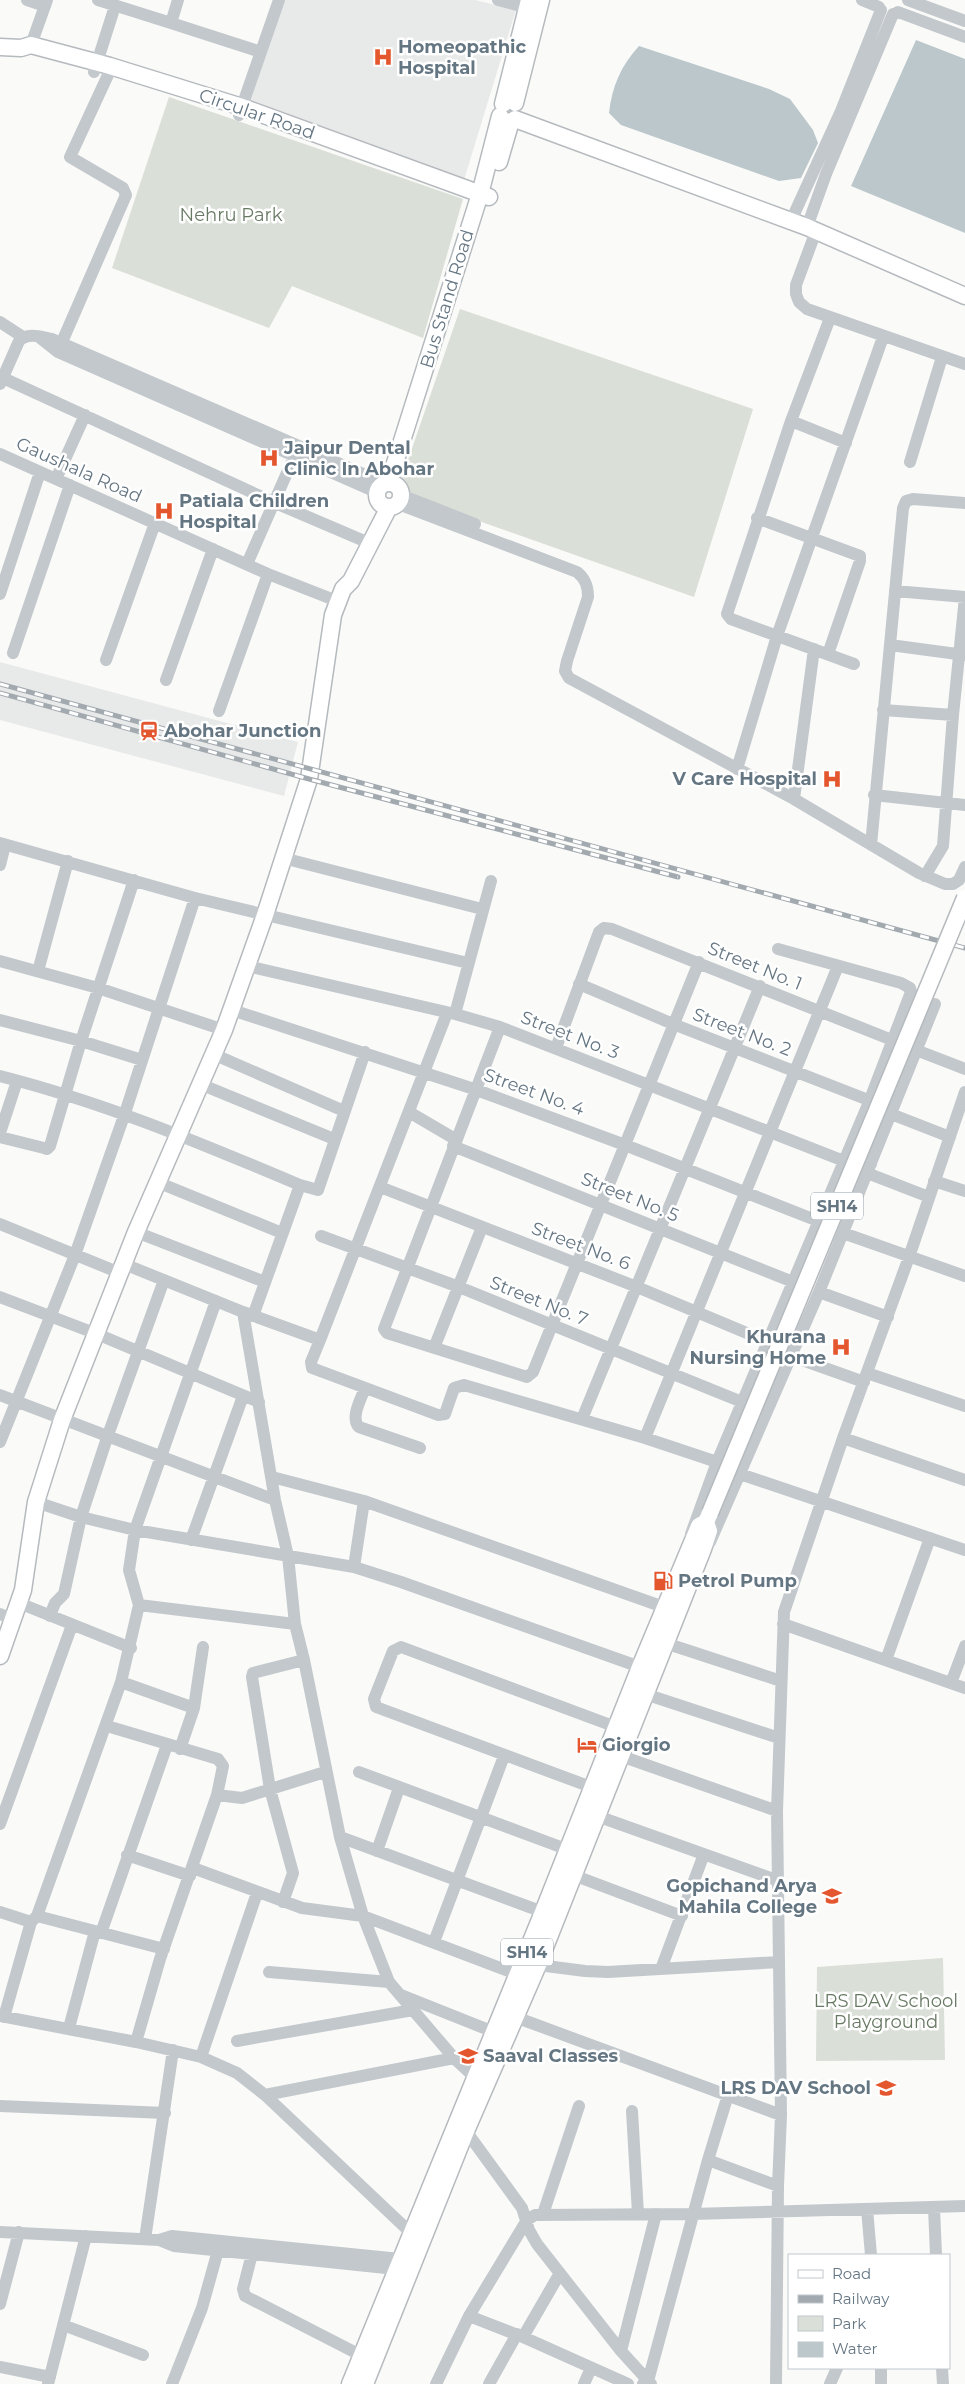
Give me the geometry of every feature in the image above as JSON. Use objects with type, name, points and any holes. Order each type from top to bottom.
[{"type":"main road","name":"Bus Stand Road","points":[[0,1656],[7,1617],[19,1603],[26,1578],[36,1502],[62,1420],[136,1232],[232,1010],[309,779],[329,633],[340,595],[342,577],[365,542],[389,494],[511,112],[534,4]]},
{"type":"main road","name":"Circular Road","points":[[0,47],[26,47],[29,53],[99,70],[240,111],[483,199]]},
{"type":"main road","points":[[511,112],[795,212],[812,225],[965,296]]},
{"type":"main road","points":[[511,112],[812,225],[965,286]]},
{"type":"main road","name":"SH14","points":[[405,2265],[411,2233],[480,2082],[516,2017],[524,1977],[538,1964],[550,1914],[573,1875],[574,1852],[597,1816],[599,1790],[621,1756],[624,1730],[640,1667],[671,1609],[697,1547],[709,1531],[708,1518],[965,898]]},
{"type":"main road","name":"SH14","points":[[350,2384],[368,2359],[405,2265],[466,2131],[494,2032],[524,1977],[624,1730],[645,1694],[665,1643],[671,1609]]},
{"type":"main road","name":"SH14","points":[[368,2359],[369,2383]]},
{"type":"street","points":[[26,47],[46,3],[27,0]]},
{"type":"street","points":[[98,0],[261,52]]},
{"type":"street","points":[[171,23],[178,0]]},
{"type":"street","points":[[240,111],[279,0]]},
{"type":"street","points":[[498,0],[534,4]]},
{"type":"street","points":[[862,0],[889,7],[965,37]]},
{"type":"street","points":[[908,0],[965,21]]},
{"type":"street","points":[[62,342],[126,194],[123,188],[70,157],[99,70],[115,6]]},
{"type":"street","points":[[889,7],[841,111],[820,171],[812,225],[796,285],[796,294],[799,302],[807,309],[965,364]]},
{"type":"street","points":[[795,212],[820,171]]},
{"type":"street","points":[[830,318],[757,518],[727,614],[731,619],[854,664]]},
{"type":"street","points":[[0,322],[23,337],[38,336],[62,342],[389,494],[580,566],[588,571],[594,583],[592,598],[574,663],[576,674],[585,684],[794,799],[925,876],[945,884],[953,884],[959,880],[965,867]]},
{"type":"street","points":[[38,336],[58,352],[296,452]]},
{"type":"street","points":[[23,337],[19,341],[2,381],[85,415],[273,502],[365,542]]},
{"type":"street","points":[[737,769],[777,636],[883,337]]},
{"type":"street","points":[[910,462],[942,357]]},
{"type":"street","points":[[56,479],[85,415]]},
{"type":"street","points":[[791,421],[846,442]]},
{"type":"street","points":[[247,564],[296,452]]},
{"type":"street","name":"Gaushala Road","points":[[0,454],[268,574],[340,595]]},
{"type":"street","points":[[0,594],[40,472]]},
{"type":"street","points":[[13,653],[70,485]]},
{"type":"street","points":[[871,845],[874,795],[903,508],[906,501],[913,499],[965,503]]},
{"type":"street","points":[[757,518],[812,540],[856,554],[860,560],[828,654]]},
{"type":"street","points":[[106,660],[155,523]]},
{"type":"street","points":[[166,680],[213,549]]},
{"type":"street","points":[[219,711],[268,574]]},
{"type":"street","points":[[895,591],[965,597],[962,654],[953,715],[943,846],[925,876]]},
{"type":"street","points":[[890,645],[962,654]]},
{"type":"street","points":[[794,799],[814,649]]},
{"type":"street","points":[[883,710],[953,715]]},
{"type":"street","points":[[874,795],[965,805]]},
{"type":"street","points":[[0,865],[2,844],[195,898],[468,963]]},
{"type":"street","points":[[283,858],[482,909]]},
{"type":"street","points":[[38,971],[68,861]]},
{"type":"street","points":[[17,1081],[0,1135],[47,1149],[52,1143],[81,1041],[134,880]]},
{"type":"street","points":[[490,881],[468,963],[451,1014],[424,1071],[311,1362],[312,1368],[444,1415],[454,1388],[464,1385],[645,1438],[717,1462]]},
{"type":"street","points":[[953,884],[965,894]]},
{"type":"street","points":[[0,1442],[75,1255],[125,1113],[195,898]]},
{"type":"street","name":"Street No. 1","points":[[579,984],[599,932],[604,928],[612,929],[760,986],[892,1040]]},
{"type":"street","points":[[778,949],[910,988],[910,992],[869,1102],[717,1462],[693,1525],[697,1547],[715,1533],[843,1233],[935,1004]]},
{"type":"street","points":[[0,961],[98,988],[224,1030]]},
{"type":"street","points":[[500,1027],[474,1089],[385,1325],[385,1331],[529,1377],[533,1372],[552,1326],[699,962]]},
{"type":"street","name":"Street No. 3","points":[[247,966],[500,1027],[649,1083],[844,1161],[869,1169],[929,1197]]},
{"type":"street","points":[[645,1438],[838,966]]},
{"type":"street","points":[[556,1048],[579,984]]},
{"type":"street","name":"Street No. 2","points":[[579,984],[673,1024],[892,1111],[950,1137]]},
{"type":"street","points":[[582,1420],[760,986]]},
{"type":"street","name":"Street No. 4","points":[[232,1010],[424,1071],[474,1089],[686,1168],[818,1221]]},
{"type":"street","points":[[0,1020],[81,1041],[142,1060]]},
{"type":"street","points":[[916,1050],[965,1069]]},
{"type":"street","points":[[0,1076],[125,1113],[314,1190],[320,1187],[334,1139],[365,1052]]},
{"type":"street","points":[[213,1054],[344,1111]]},
{"type":"street","points":[[200,1084],[334,1139]]},
{"type":"street","points":[[776,2384],[777,2211],[781,2115],[776,1880],[783,1624],[786,1599],[888,1317],[950,1137],[960,1121],[965,1092]]},
{"type":"street","name":"Street No. 5","points":[[409,1112],[454,1142],[600,1204],[793,1282]]},
{"type":"street","points":[[934,1181],[965,1191]]},
{"type":"street","points":[[157,1182],[282,1233]]},
{"type":"street","points":[[300,1185],[265,1282],[248,1314],[259,1402],[275,1500],[288,1556],[295,1624],[340,1837],[364,1916],[389,1982],[454,2058],[480,2082]]},
{"type":"street","name":"Street No. 6","points":[[380,1187],[637,1287],[768,1342]]},
{"type":"street","points":[[434,1348],[482,1227]]},
{"type":"street","points":[[1,1228],[75,1255],[164,1280],[248,1314],[320,1340]]},
{"type":"street","points":[[136,1232],[265,1282]]},
{"type":"street","points":[[843,1233],[965,1276]]},
{"type":"street","name":"Street No. 7","points":[[322,1236],[459,1287],[742,1402]]},
{"type":"street","points":[[50,1616],[56,1603],[64,1594],[81,1517],[108,1435],[164,1280]]},
{"type":"street","points":[[818,1292],[888,1317]]},
{"type":"street","points":[[0,1296],[97,1334],[259,1402]]},
{"type":"street","points":[[216,1301],[160,1454],[135,1530],[129,1570],[139,1605],[131,1648],[121,1682],[107,1726],[34,1919],[2,2017],[69,2028],[173,2050],[201,2057],[237,2073],[265,2095],[411,2233]]},
{"type":"street","points":[[791,1356],[965,1406]]},
{"type":"street","points":[[365,1388],[354,1418],[356,1424],[359,1427],[420,1448]]},
{"type":"street","points":[[0,1395],[62,1420],[160,1454],[275,1500]]},
{"type":"street","points":[[191,1540],[243,1396]]},
{"type":"street","points":[[843,1438],[965,1480]]},
{"type":"street","points":[[740,1474],[965,1550]]},
{"type":"street","points":[[272,1477],[364,1501],[671,1609]]},
{"type":"street","points":[[354,1567],[364,1501]]},
{"type":"street","points":[[36,1502],[81,1517],[135,1530],[354,1567],[640,1667]]},
{"type":"street","points":[[886,1660],[930,1538]]},
{"type":"street","points":[[19,1603],[131,1648]]},
{"type":"street","points":[[139,1605],[295,1624]]},
{"type":"street","points":[[783,1624],[965,1688]]},
{"type":"street","points":[[0,1824],[5,1793],[72,1625]]},
{"type":"street","points":[[665,1643],[781,1681]]},
{"type":"street","points":[[951,1683],[965,1646]]},
{"type":"street","points":[[180,1749],[194,1708],[203,1647]]},
{"type":"street","points":[[599,1790],[376,1707],[374,1699],[394,1651],[401,1647],[624,1730]]},
{"type":"street","points":[[283,1902],[294,1873],[270,1789],[252,1677],[254,1674],[304,1660]]},
{"type":"street","points":[[121,1682],[194,1708]]},
{"type":"street","points":[[645,1694],[779,1738]]},
{"type":"street","points":[[107,1726],[221,1762],[223,1766],[217,1795],[164,1949],[136,2042]]},
{"type":"street","points":[[69,2028],[98,1932],[167,1745]]},
{"type":"street","points":[[434,1942],[456,1879],[504,1756]]},
{"type":"street","points":[[621,1756],[777,1811]]},
{"type":"street","points":[[217,1795],[242,1798],[325,1772]]},
{"type":"street","points":[[359,1772],[574,1852]]},
{"type":"street","points":[[377,1851],[399,1788]]},
{"type":"street","points":[[597,1816],[776,1880]]},
{"type":"street","points":[[340,1837],[550,1914]]},
{"type":"street","points":[[661,1969],[704,1854]]},
{"type":"street","points":[[127,1856],[191,1872],[309,1909],[364,1916],[524,1977]]},
{"type":"street","points":[[573,1875],[682,1916]]},
{"type":"street","points":[[201,2057],[257,1893]]},
{"type":"street","points":[[0,1912],[98,1932],[164,1949]]},
{"type":"street","points":[[538,1964],[584,1971],[661,1969],[779,1962]]},
{"type":"street","points":[[269,1972],[389,1982]]},
{"type":"street","points":[[399,1994],[494,2032]]},
{"type":"street","points":[[237,2041],[413,2010]]},
{"type":"street","points":[[516,2017],[781,2115]]},
{"type":"street","points":[[145,2239],[173,2050]]},
{"type":"street","points":[[265,2095],[454,2058]]},
{"type":"street","points":[[647,2383],[692,2214],[728,2095]]},
{"type":"street","points":[[0,2106],[164,2114]]},
{"type":"street","points":[[543,2214],[579,2106]]},
{"type":"street","points":[[632,2111],[638,2214]]},
{"type":"street","points":[[466,2131],[522,2208],[532,2237],[647,2383]]},
{"type":"street","points":[[708,2160],[778,2186]]},
{"type":"street","points":[[436,2384],[469,2316],[527,2220],[535,2215],[692,2214],[965,2206]]},
{"type":"street","points":[[934,2208],[936,2254]]},
{"type":"street","points":[[867,2209],[871,2254]]},
{"type":"street","points":[[620,2350],[656,2214]]},
{"type":"street","points":[[0,2232],[159,2240],[174,2246],[219,2245],[405,2265]]},
{"type":"street","points":[[0,2304],[19,2232]]},
{"type":"street","points":[[0,2367],[49,2380],[86,2236]]},
{"type":"street","points":[[172,2384],[202,2308],[219,2245]]},
{"type":"street","points":[[253,2249],[243,2289],[245,2296],[368,2359]]},
{"type":"street","points":[[489,2384],[560,2273]]},
{"type":"street","points":[[469,2316],[520,2336],[628,2384]]},
{"type":"street","points":[[63,2325],[142,2355]]},
{"type":"street","points":[[584,2384],[591,2368]]},
{"type":"street","points":[[830,2384],[837,2369]]},
{"type":"street","points":[[881,2369],[882,2384]]},
{"type":"street","points":[[942,2369],[943,2384]]},
{"type":"shaded area","name":"Homeopathic Hospital","points":[[285,0],[475,0],[516,10],[464,180],[247,104]]},
{"type":"shaded area","name":"Abohar Junction","points":[[0,662],[298,742],[284,796],[0,720]]},
{"type":"green space","name":"Nehru Park","points":[[169,97],[463,199],[423,338],[292,286],[269,328],[112,268]]},
{"type":"green space","points":[[460,309],[753,409],[694,597],[397,492]]},
{"type":"green space","name":"LRS DAV School Playground","points":[[943,1958],[945,2060],[816,2061],[817,1967]]},
{"type":"water","points":[[916,40],[965,59],[965,233],[851,186]]},
{"type":"water","points":[[639,46],[769,89],[790,99],[813,130],[818,143],[801,178],[779,181],[621,125],[609,113],[612,94],[622,69]]},
{"type":"railway","points":[[0,684],[965,948]]},
{"type":"railway","points":[[0,693],[309,779],[678,877]]},
{"type":"place","name":"Homeopathic Hospital","points":[[383,57]]},
{"type":"place","name":"Jaipur Dental Clinic In Abohar","points":[[269,458]]},
{"type":"place","name":"Patiala Children Hospital","points":[[164,511]]},
{"type":"place","name":"Abohar Junction","points":[[149,731]]},
{"type":"place","name":"V Care Hospital","points":[[832,779]]},
{"type":"place","name":"Khurana Nursing Home","points":[[841,1347]]},
{"type":"place","name":"Petrol Pump","points":[[663,1581]]},
{"type":"place","name":"Giorgio","points":[[587,1745]]},
{"type":"place","name":"Gopichand Arya Mahila College","points":[[832,1896]]},
{"type":"place","name":"Saaval Classes","points":[[468,2056]]},
{"type":"place","name":"LRS DAV School","points":[[886,2088]]}]
